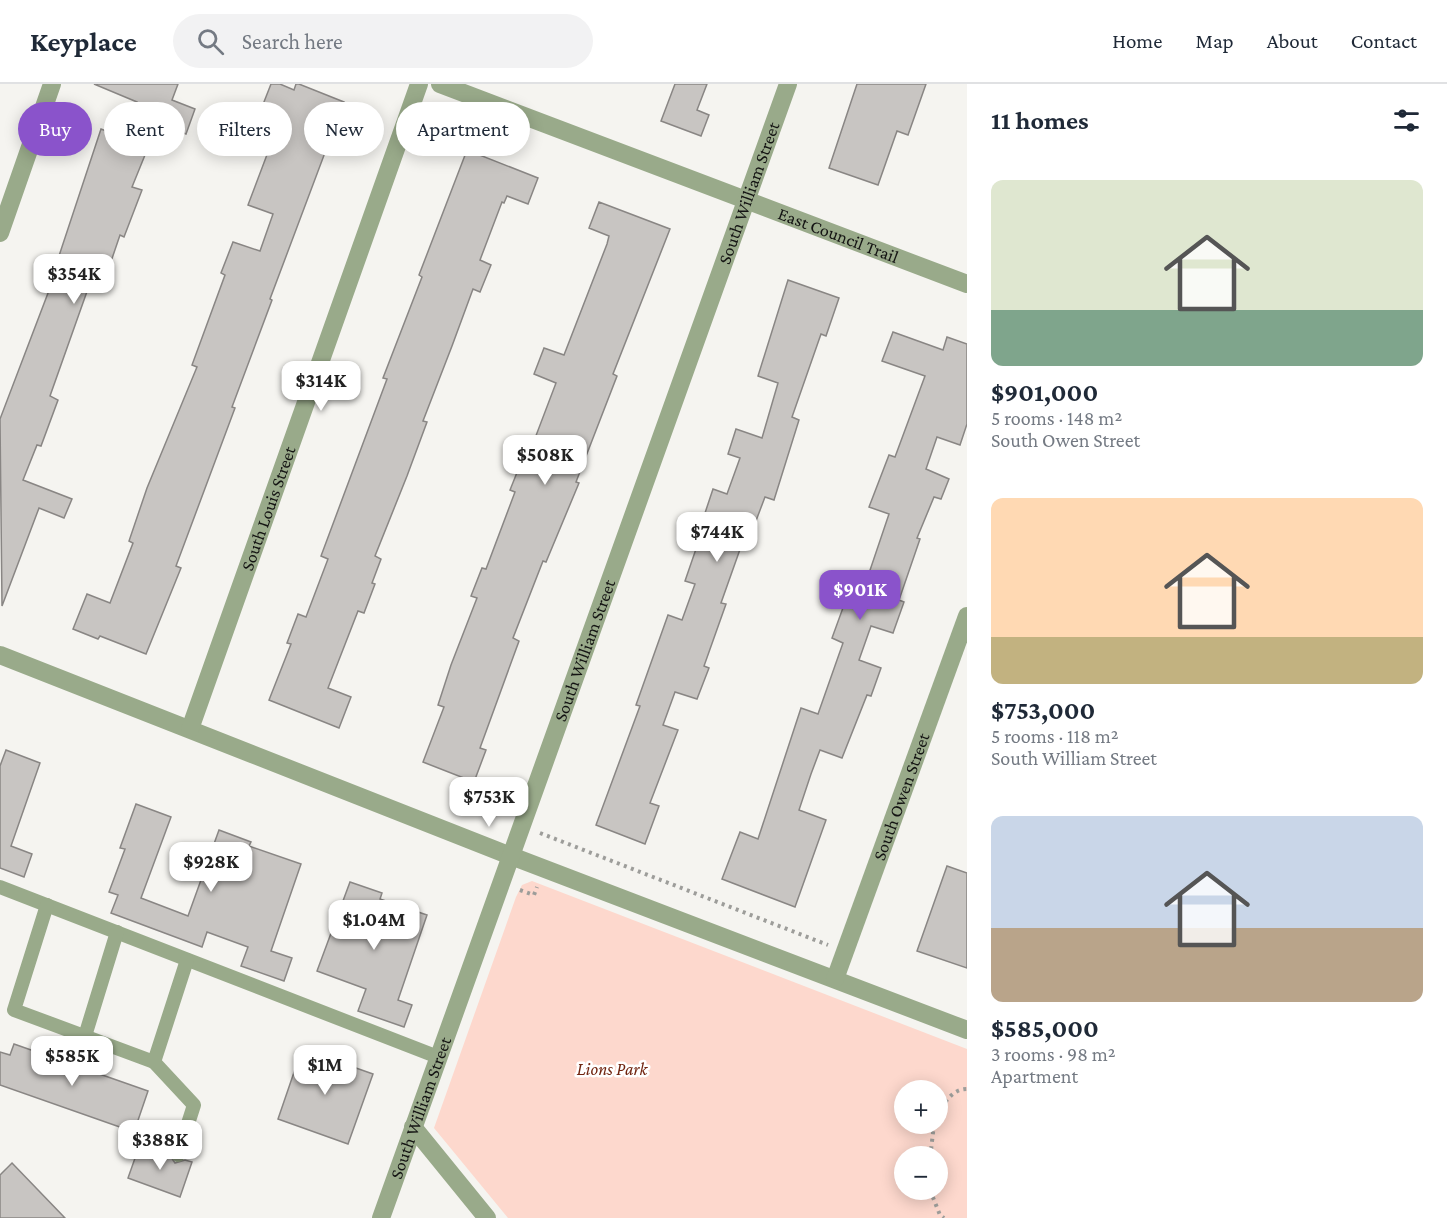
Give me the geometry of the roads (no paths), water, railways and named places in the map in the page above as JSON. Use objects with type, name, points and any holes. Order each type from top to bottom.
[{"type":"street","points":[[0,232],[52,84]]},
{"type":"street","name":"South Louis Street","points":[[190,729],[419,84]]},
{"type":"street","name":"East Council Trail","points":[[440,84],[967,284]]},
{"type":"street","name":"South William Street","points":[[381,1218],[788,84]]},
{"type":"street","name":"South Owen Street","points":[[835,979],[967,616]]},
{"type":"street","points":[[0,655],[511,856],[967,1030]]},
{"type":"street","points":[[413,1127],[487,1218]]},
{"type":"lane","points":[[0,887],[438,1057]]},
{"type":"lane","points":[[47,905],[14,1010],[154,1062],[194,1106],[178,1155]]},
{"type":"lane","points":[[85,1036],[117,933]]},
{"type":"lane","points":[[154,1062],[187,960]]},
{"type":"park label","name":"Lions Park","points":[[612,1069]]}]
